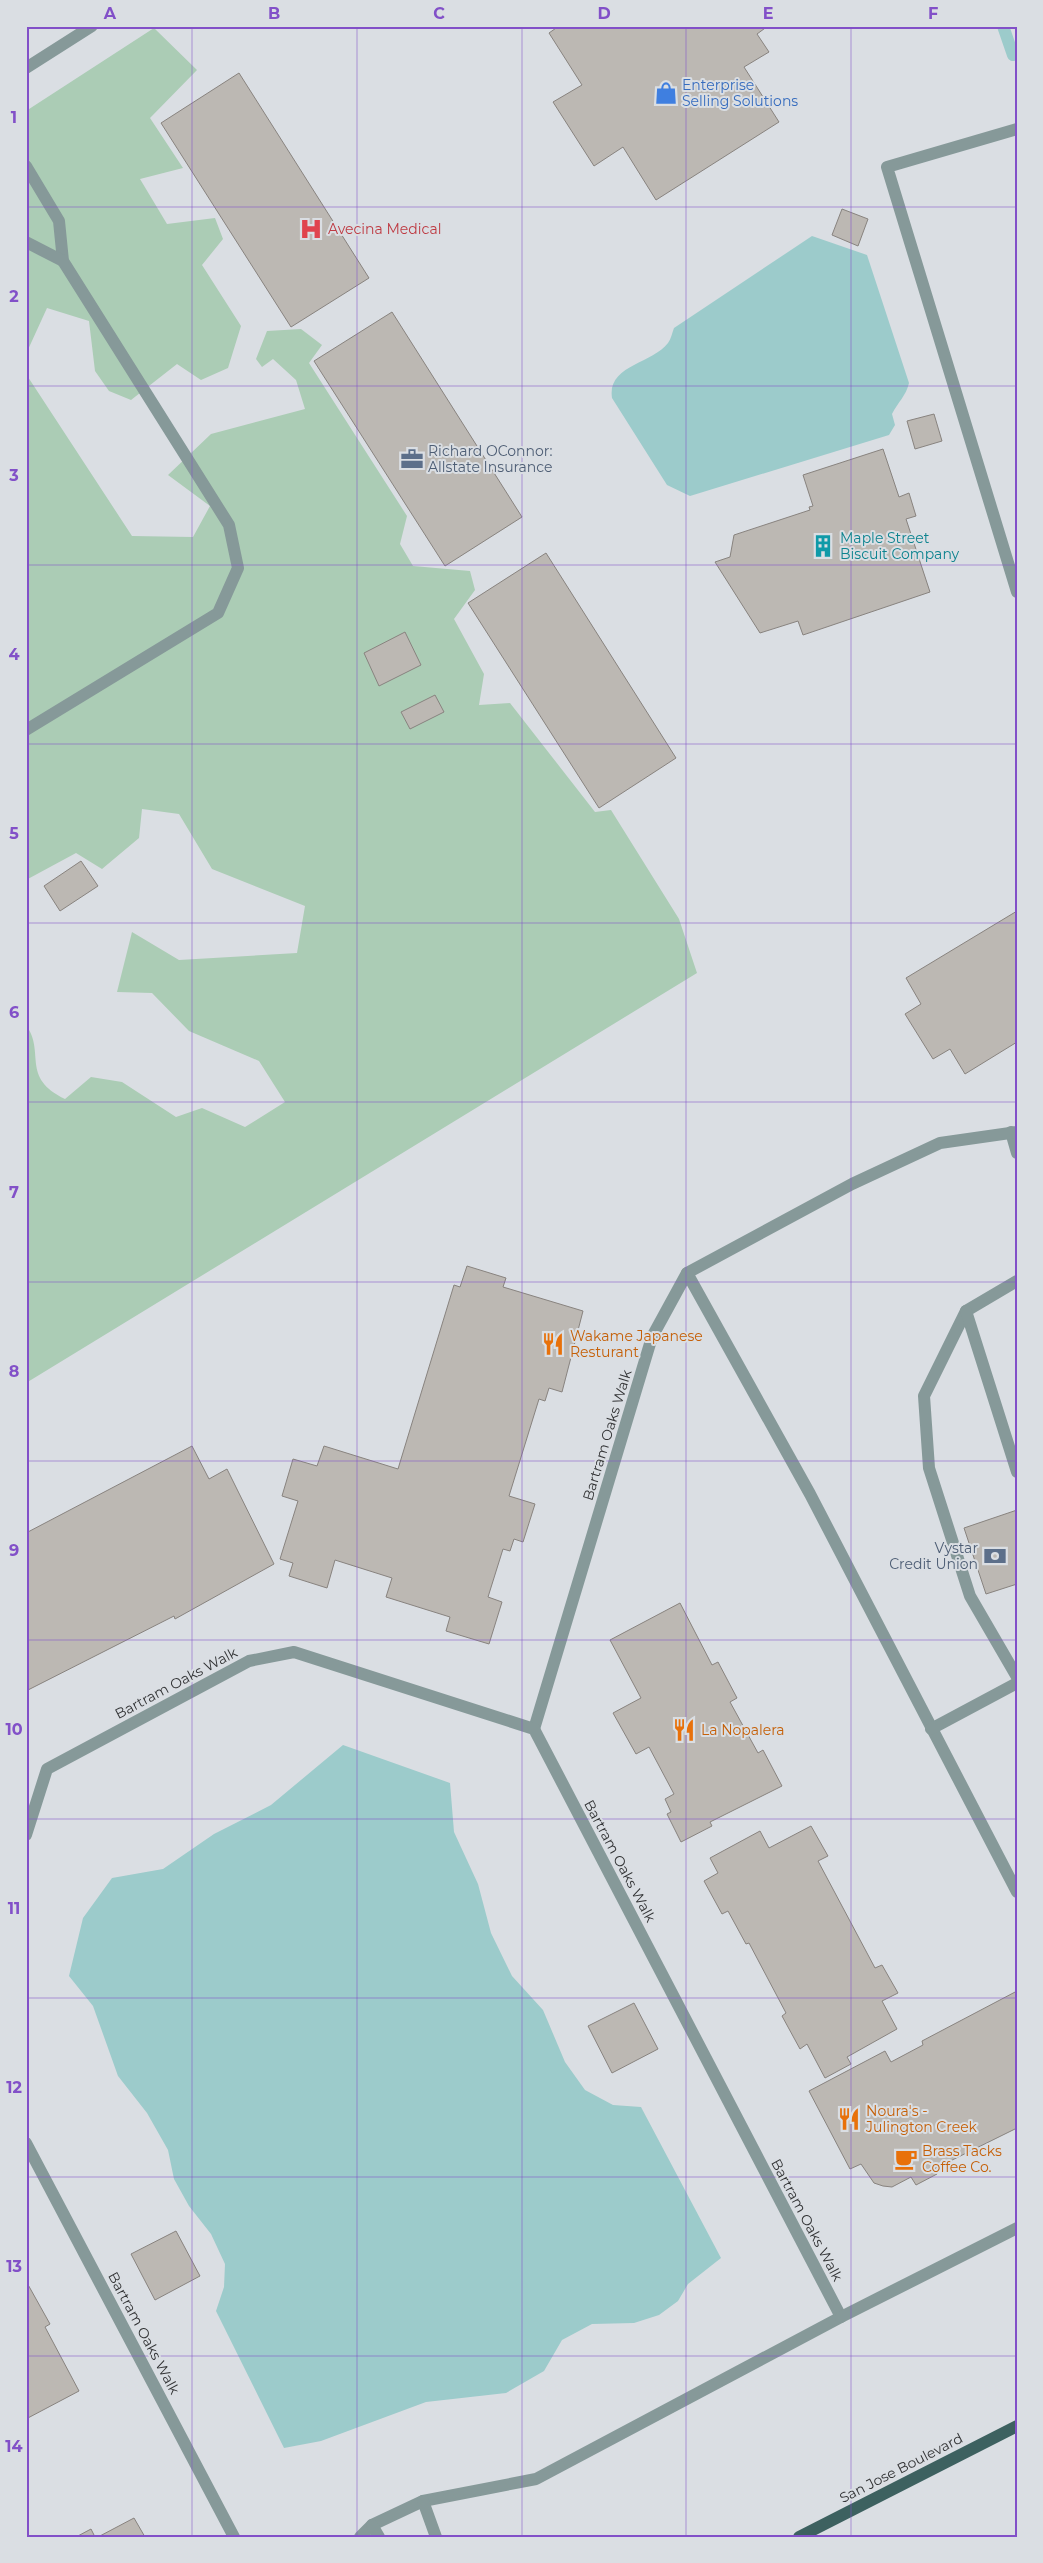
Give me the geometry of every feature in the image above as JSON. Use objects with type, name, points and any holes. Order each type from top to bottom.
[{"type":"main road","name":"San Jose Boulevard","points":[[799,2537],[1017,2426]]},
{"type":"street","points":[[26,68],[92,26]]},
{"type":"street","points":[[1017,128],[886,167],[1017,592]]},
{"type":"street","points":[[26,166],[59,220],[63,262],[228,525],[238,568],[218,613],[26,730]]},
{"type":"street","points":[[26,242],[63,262]]},
{"type":"street","points":[[1017,1153],[1014,1132],[940,1143],[852,1184],[686,1273],[810,1494],[930,1729],[1017,1892]]},
{"type":"street","name":"Bartram Oaks Walk","points":[[686,1273],[652,1337],[534,1729],[841,2318]]},
{"type":"street","points":[[1017,1281],[966,1311],[924,1396],[929,1468],[970,1596],[1017,1677]]},
{"type":"street","points":[[966,1311],[1017,1472]]},
{"type":"street","name":"Bartram Oaks Walk","points":[[26,1835],[47,1769],[249,1661],[294,1652],[534,1729]]},
{"type":"street","points":[[930,1729],[1017,1683]]},
{"type":"street","points":[[26,1792],[36,1803]]},
{"type":"street","name":"Bartram Oaks Walk","points":[[26,2143],[234,2537]]},
{"type":"street","points":[[360,2537],[372,2525],[424,2501],[536,2479],[841,2318],[1017,2228]]},
{"type":"street","points":[[424,2501],[436,2537]]},
{"type":"street","points":[[372,2525],[379,2537]]},
{"type":"green space","points":[[154,28],[197,70],[150,118],[183,168],[140,179],[167,224],[215,218],[223,239],[202,265],[241,326],[228,368],[201,380],[177,364],[131,400],[109,391],[95,371],[89,321],[47,308],[26,354],[26,111]]},
{"type":"green space","points":[[301,329],[322,345],[309,363],[407,516],[400,544],[413,566],[470,571],[475,590],[454,619],[484,674],[479,705],[510,703],[595,812],[611,810],[679,919],[697,973],[26,1383],[26,1025],[32,1035],[38,1073],[51,1091],[65,1099],[91,1077],[122,1082],[176,1117],[202,1108],[245,1127],[285,1102],[259,1061],[189,1031],[152,993],[117,992],[132,932],[179,960],[297,953],[305,906],[212,869],[179,814],[142,809],[139,838],[102,869],[76,853],[26,880],[26,374],[132,536],[193,537],[210,506],[168,475],[211,434],[305,409],[296,380],[273,359],[262,367],[256,359],[267,331]]},
{"type":"water","points":[[812,236],[867,255],[909,383],[908,388],[892,414],[895,425],[889,435],[690,496],[667,485],[612,398],[612,387],[616,378],[632,366],[661,350],[669,341],[674,328]]},
{"type":"water","points":[[343,1745],[450,1783],[454,1832],[478,1884],[491,1933],[512,1976],[543,2010],[565,2062],[585,2090],[613,2105],[641,2107],[721,2258],[688,2284],[678,2301],[659,2315],[634,2323],[592,2324],[562,2340],[544,2371],[506,2393],[426,2402],[321,2441],[284,2448],[216,2311],[224,2287],[225,2264],[211,2234],[189,2206],[174,2179],[168,2150],[147,2113],[118,2076],[93,2006],[69,1976],[83,1918],[112,1878],[163,1869],[214,1834],[271,1805]]},
{"type":"building","points":[[559,26],[768,26],[757,34],[769,52],[744,67],[779,122],[656,200],[623,147],[594,166],[553,102],[582,85],[549,33]]},
{"type":"building","points":[[239,73],[369,278],[291,327],[161,123]]},
{"type":"building","points":[[842,209],[868,219],[858,246],[832,235]]},
{"type":"building","points":[[392,312],[522,517],[445,566],[314,361]]},
{"type":"building","points":[[934,414],[942,441],[915,449],[907,421]]},
{"type":"building","name":"Maple Street Biscuit Company","points":[[883,449],[899,497],[909,493],[916,516],[906,519],[930,592],[803,635],[798,621],[760,633],[715,562],[730,557],[734,535],[810,510],[809,507],[813,506],[803,475]]},
{"type":"building","points":[[546,553],[676,758],[599,808],[468,603]]},
{"type":"building","points":[[405,632],[421,665],[379,686],[364,653]]},
{"type":"building","points":[[435,695],[444,712],[410,729],[401,712]]},
{"type":"building","points":[[81,861],[98,886],[60,911],[44,886]]},
{"type":"building","points":[[1017,911],[1017,1042],[965,1074],[950,1049],[933,1059],[905,1014],[921,1004],[906,978]]},
{"type":"building","points":[[467,1266],[506,1278],[503,1287],[583,1311],[562,1392],[549,1388],[545,1401],[539,1399],[509,1496],[535,1504],[523,1542],[514,1539],[510,1551],[503,1549],[488,1597],[502,1602],[489,1644],[446,1631],[450,1617],[386,1597],[392,1578],[335,1560],[327,1588],[289,1576],[293,1563],[280,1559],[298,1501],[282,1496],[293,1459],[317,1466],[324,1446],[398,1469],[454,1285],[460,1287]]},
{"type":"building","points":[[192,1446],[209,1479],[227,1469],[274,1564],[175,1619],[174,1616],[26,1691],[26,1533]]},
{"type":"building","name":"Vystar Credit Union","points":[[1017,1510],[1017,1584],[986,1594],[964,1528]]},
{"type":"building","name":"La Nopalera","points":[[680,1603],[712,1665],[718,1662],[737,1698],[730,1702],[758,1753],[763,1750],[782,1786],[710,1822],[712,1826],[681,1842],[667,1814],[671,1812],[665,1799],[674,1794],[649,1747],[636,1754],[613,1713],[641,1698],[610,1640]]},
{"type":"building","points":[[811,1826],[828,1856],[818,1861],[875,1968],[882,1965],[898,1993],[882,2001],[897,2029],[847,2057],[851,2064],[825,2078],[807,2044],[800,2049],[782,2016],[786,2013],[749,1943],[746,1944],[728,1911],[722,1914],[704,1881],[718,1873],[710,1858],[760,1831],[769,1848]]},
{"type":"building","points":[[1017,1991],[1017,2128],[934,2169],[937,2174],[916,2185],[911,2177],[892,2187],[883,2186],[874,2183],[861,2164],[850,2169],[809,2091],[885,2051],[891,2062],[923,2045],[922,2041]]},
{"type":"building","points":[[634,2003],[658,2049],[612,2073],[588,2026]]},
{"type":"building","points":[[176,2231],[200,2276],[155,2300],[131,2254]]},
{"type":"building","points":[[26,2281],[50,2324],[45,2327],[79,2391],[26,2419]]},
{"type":"building","points":[[134,2518],[145,2537],[98,2537]]},
{"type":"building","points":[[91,2529],[95,2537],[76,2537]]},
{"type":"waterway","points":[[1003,26],[1013,55]]},
{"type":"place","name":"Enterprise Selling Solutions","points":[[666,93]]},
{"type":"place","name":"Avecina Medical","points":[[311,229]]},
{"type":"place","name":"Richard OConnor: Allstate Insurance","points":[[412,459]]},
{"type":"place","name":"Maple Street Biscuit Company","points":[[823,546]]},
{"type":"place","name":"Wakame Japanese Resturant","points":[[553,1344]]},
{"type":"place","name":"Vystar Credit Union","points":[[995,1556]]},
{"type":"place","name":"La Nopalera","points":[[684,1730]]},
{"type":"place","name":"Noura's - Julington Creek","points":[[849,2119]]},
{"type":"place","name":"Brass Tacks Coffee Co.","points":[[906,2159]]}]
